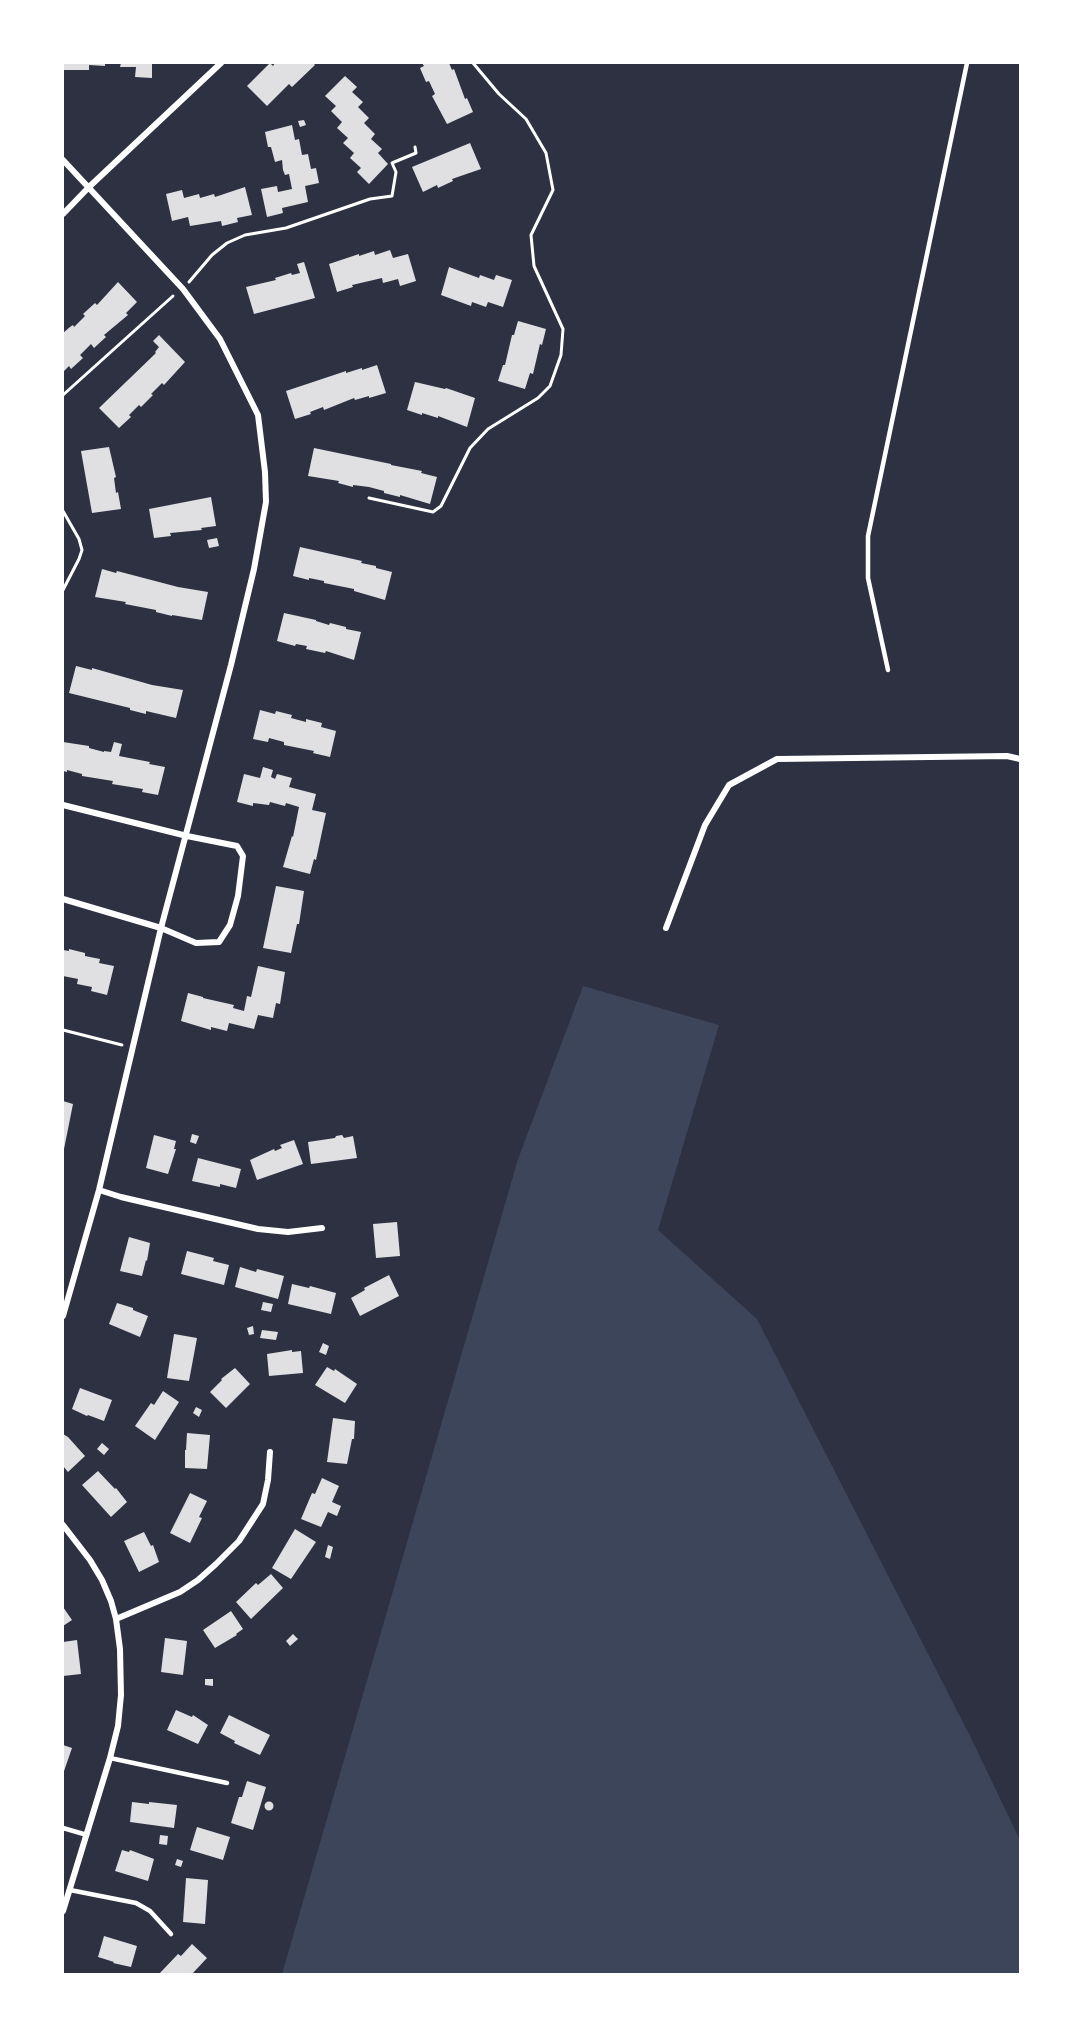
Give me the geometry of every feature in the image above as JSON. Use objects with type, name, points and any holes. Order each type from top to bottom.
[{"type":"street","points":[[63,214],[221,63]]},
{"type":"street","points":[[63,160],[183,289],[220,339],[258,414],[266,502],[252,579],[187,836],[161,928],[99,1190],[63,1316]]},
{"type":"street","points":[[666,928],[705,825],[729,785],[777,759],[1007,756],[1020,759]]},
{"type":"street","points":[[63,805],[237,846],[243,856],[238,896],[230,925],[219,942],[211,944],[196,943],[161,928],[63,899]]},
{"type":"street","points":[[99,1190],[258,1229],[288,1232],[322,1228]]},
{"type":"street","points":[[116,1619],[180,1592],[216,1564],[239,1541],[263,1504],[270,1452]]},
{"type":"street","points":[[63,1525],[102,1580],[116,1619],[120,1649],[121,1695],[118,1726],[110,1758],[63,1911]]},
{"type":"lane","points":[[888,670],[868,578],[868,536],[967,63]]},
{"type":"lane","points":[[110,1758],[227,1783]]},
{"type":"lane","points":[[63,1828],[87,1835]]},
{"type":"lane","points":[[70,1890],[136,1903],[150,1911],[171,1934]]},
{"type":"path","points":[[369,498],[433,513],[441,506],[470,448],[488,429],[538,398],[550,386],[561,355],[563,329],[534,266],[531,235],[553,190],[546,153],[526,119],[499,94],[473,63]]},
{"type":"path","points":[[63,395],[165,302],[183,289],[212,255],[227,243],[245,235],[285,228],[370,198],[392,196],[396,183],[396,172],[392,163],[416,153],[415,147]]},
{"type":"path","points":[[63,511],[79,539],[82,550],[63,590]]},
{"type":"path","points":[[63,1030],[132,1048]]},
{"type":"shaded area","points":[[583,986],[719,1025],[658,1230],[757,1319],[971,1738],[1020,1840],[1020,1974],[282,1974],[518,1159]]},
{"type":"building","points":[[63,63],[105,63],[105,66],[89,65],[89,70],[63,70]]},
{"type":"building","points":[[121,63],[152,63],[152,78],[135,77],[136,67],[120,67]]},
{"type":"building","points":[[270,63],[273,66],[275,63],[313,63],[315,65],[292,87],[289,84],[267,106],[247,86]]},
{"type":"building","points":[[422,63],[449,63],[452,70],[454,69],[465,99],[467,98],[473,112],[447,124],[432,96],[435,94],[429,81],[426,82],[420,68],[424,66]]},
{"type":"building","points":[[345,76],[357,87],[352,92],[363,102],[358,107],[369,118],[364,123],[375,134],[371,139],[382,149],[378,153],[388,164],[369,184],[357,172],[361,168],[350,158],[354,153],[343,143],[348,138],[337,128],[342,122],[331,111],[336,106],[325,96]]},
{"type":"building","points":[[304,120],[306,125],[300,127],[298,121]]},
{"type":"building","points":[[292,125],[295,140],[299,139],[302,155],[308,154],[311,169],[316,168],[319,183],[305,186],[308,202],[282,208],[283,213],[267,217],[261,189],[277,186],[278,192],[292,189],[289,174],[285,175],[283,170],[282,160],[275,162],[271,147],[268,147],[265,132]]},
{"type":"building","points":[[470,143],[481,169],[452,179],[453,181],[438,188],[437,185],[423,192],[412,167]]},
{"type":"building","points":[[245,187],[252,215],[237,218],[238,222],[222,226],[221,221],[190,226],[188,217],[172,221],[166,194],[182,190],[184,198],[199,194],[200,198],[214,194],[215,197]]},
{"type":"building","points":[[390,250],[393,258],[408,254],[416,281],[400,286],[398,279],[383,283],[382,278],[352,285],[353,287],[337,292],[329,264],[359,254],[359,256],[374,251],[375,255]]},
{"type":"building","points":[[304,262],[315,298],[254,314],[246,287],[276,280],[275,278],[291,273],[292,275],[300,273],[297,264]]},
{"type":"building","points":[[449,267],[479,278],[480,275],[494,280],[496,275],[512,280],[503,307],[488,302],[486,307],[472,302],[471,306],[441,295]]},
{"type":"building","points":[[118,282],[137,302],[126,313],[128,315],[104,335],[106,337],[94,348],[91,344],[80,355],[83,358],[71,369],[69,366],[63,372],[63,333],[73,325],[74,327],[85,316],[83,314],[95,303],[97,305]]},
{"type":"building","points":[[518,321],[546,329],[533,374],[530,373],[525,389],[498,381]]},
{"type":"building","points":[[159,335],[185,362],[164,385],[162,383],[151,394],[153,395],[141,407],[139,405],[129,415],[131,417],[119,428],[99,408],[156,353],[159,347],[153,341]]},
{"type":"building","points":[[377,365],[386,393],[369,398],[369,396],[355,400],[354,398],[324,410],[323,407],[295,419],[286,391],[346,371],[346,373],[362,368],[362,370]]},
{"type":"building","points":[[415,382],[446,388],[475,398],[467,427],[438,416],[438,418],[422,413],[422,415],[407,410]]},
{"type":"building","points":[[109,447],[116,477],[114,478],[116,493],[118,492],[121,509],[92,513],[81,451]]},
{"type":"building","points":[[314,448],[422,471],[421,473],[437,477],[430,504],[369,487],[353,485],[353,487],[338,483],[339,481],[308,476]]},
{"type":"building","points":[[211,497],[216,526],[201,528],[202,530],[170,533],[171,536],[154,538],[149,509]]},
{"type":"building","points":[[217,538],[219,546],[209,548],[207,540]]},
{"type":"building","points":[[300,547],[362,561],[361,563],[392,572],[385,600],[354,591],[354,589],[324,583],[324,581],[293,576]]},
{"type":"building","points":[[102,569],[208,592],[202,620],[172,616],[156,612],[156,610],[125,604],[126,602],[95,597]]},
{"type":"building","points":[[284,613],[361,632],[354,660],[326,651],[325,653],[306,649],[307,646],[296,644],[295,646],[277,641]]},
{"type":"building","points":[[76,666],[92,670],[92,668],[152,685],[183,690],[176,718],[146,711],[146,714],[69,693]]},
{"type":"building","points":[[260,710],[292,715],[291,718],[306,722],[306,719],[322,723],[321,727],[336,731],[330,757],[284,745],[284,742],[269,738],[268,742],[253,739]]},
{"type":"building","points":[[63,742],[111,752],[114,742],[122,744],[119,756],[165,767],[158,795],[142,792],[143,789],[112,784],[113,781],[63,771]]},
{"type":"building","points":[[263,767],[273,770],[271,777],[275,779],[277,774],[292,778],[289,787],[316,794],[312,810],[326,813],[316,860],[314,859],[310,874],[283,867],[293,837],[299,807],[286,803],[285,806],[270,802],[269,805],[253,803],[253,806],[237,802],[244,774],[260,778]]},
{"type":"building","points":[[276,886],[304,891],[299,924],[297,924],[291,953],[263,948]]},
{"type":"building","points":[[69,949],[100,959],[99,963],[114,966],[107,995],[91,991],[92,987],[77,984],[78,979],[63,976],[63,950],[69,951]]},
{"type":"building","points":[[258,966],[285,972],[280,1004],[276,1003],[273,1018],[258,1015],[254,1029],[229,1023],[227,1031],[211,1027],[211,1030],[181,1021],[188,993],[234,1005],[233,1008],[244,1011],[247,996],[251,997]]},
{"type":"building","points":[[63,1101],[73,1104],[64,1149],[63,1149]]},
{"type":"building","points":[[192,1134],[199,1136],[196,1144],[190,1142]]},
{"type":"building","points":[[154,1135],[176,1141],[174,1149],[176,1149],[168,1174],[146,1168]]},
{"type":"building","points":[[342,1135],[344,1138],[353,1136],[357,1158],[311,1164],[308,1142]]},
{"type":"building","points":[[294,1140],[303,1164],[257,1180],[250,1160],[274,1149],[275,1151],[282,1148],[280,1145]]},
{"type":"building","points":[[198,1158],[241,1169],[236,1188],[192,1181]]},
{"type":"building","points":[[397,1222],[400,1256],[376,1258],[373,1224]]},
{"type":"building","points":[[129,1237],[150,1243],[142,1276],[120,1271]]},
{"type":"building","points":[[187,1251],[214,1258],[213,1261],[229,1265],[224,1285],[181,1274]]},
{"type":"building","points":[[240,1267],[284,1276],[278,1299],[235,1287]]},
{"type":"building","points":[[389,1275],[399,1296],[360,1316],[351,1298],[365,1290],[364,1288]]},
{"type":"building","points":[[292,1284],[336,1293],[331,1314],[288,1304]]},
{"type":"building","points":[[263,1302],[273,1304],[271,1312],[261,1310]]},
{"type":"building","points":[[117,1303],[148,1316],[140,1337],[109,1324]]},
{"type":"building","points":[[253,1326],[254,1334],[249,1335],[247,1328]]},
{"type":"building","points":[[262,1330],[278,1332],[276,1340],[260,1338]]},
{"type":"building","points":[[174,1334],[197,1338],[189,1381],[167,1378]]},
{"type":"building","points":[[323,1343],[329,1346],[326,1355],[319,1352]]},
{"type":"building","points":[[292,1350],[292,1352],[301,1351],[303,1373],[269,1376],[267,1354]]},
{"type":"building","points":[[327,1367],[334,1371],[335,1369],[357,1384],[345,1403],[315,1385]]},
{"type":"building","points":[[235,1368],[250,1384],[226,1408],[210,1392]]},
{"type":"building","points":[[80,1388],[112,1400],[104,1421],[72,1409]]},
{"type":"building","points":[[163,1391],[179,1402],[155,1440],[135,1426],[151,1403],[154,1405]]},
{"type":"building","points":[[196,1407],[202,1410],[199,1417],[193,1413]]},
{"type":"building","points":[[333,1418],[355,1421],[354,1439],[352,1439],[347,1464],[327,1462]]},
{"type":"building","points":[[187,1433],[210,1435],[207,1469],[185,1468]]},
{"type":"building","points":[[63,1434],[85,1456],[68,1472],[63,1466]]},
{"type":"building","points":[[102,1443],[109,1449],[104,1455],[97,1449]]},
{"type":"building","points":[[98,1471],[127,1502],[111,1517],[82,1485]]},
{"type":"building","points":[[322,1478],[339,1486],[332,1502],[341,1506],[337,1516],[328,1512],[321,1527],[301,1519],[312,1493],[315,1494]]},
{"type":"building","points":[[190,1493],[207,1501],[190,1543],[170,1533]]},
{"type":"building","points":[[295,1529],[316,1542],[291,1579],[272,1568]]},
{"type":"building","points":[[144,1532],[151,1546],[153,1545],[159,1562],[139,1572],[124,1541]]},
{"type":"building","points":[[328,1545],[333,1547],[330,1559],[325,1557]]},
{"type":"building","points":[[271,1574],[283,1588],[251,1619],[236,1602],[256,1583],[258,1585]]},
{"type":"building","points":[[63,1607],[72,1620],[63,1626]]},
{"type":"building","points":[[231,1611],[243,1629],[215,1648],[203,1630]]},
{"type":"building","points":[[293,1634],[298,1639],[290,1646],[286,1641]]},
{"type":"building","points":[[165,1638],[187,1641],[183,1675],[161,1672]]},
{"type":"building","points":[[77,1640],[81,1674],[63,1676],[63,1642]]},
{"type":"building","points":[[205,1679],[213,1679],[213,1686],[205,1685]]},
{"type":"building","points":[[176,1710],[192,1717],[193,1715],[208,1725],[198,1744],[167,1730]]},
{"type":"building","points":[[229,1715],[270,1735],[260,1755],[234,1743],[235,1741],[220,1733]]},
{"type":"building","points":[[63,1745],[72,1748],[63,1774]]},
{"type":"building","points":[[247,1781],[266,1787],[253,1830],[231,1823]]},
{"type":"building","points":[[269,1801],[274,1806],[269,1811],[264,1806]]},
{"type":"building","points":[[132,1802],[177,1805],[174,1828],[130,1822]]},
{"type":"building","points":[[197,1827],[230,1837],[223,1860],[190,1850]]},
{"type":"building","points":[[160,1835],[168,1836],[167,1845],[159,1844]]},
{"type":"building","points":[[122,1850],[129,1852],[130,1850],[154,1859],[148,1881],[115,1871]]},
{"type":"building","points":[[177,1859],[183,1861],[181,1867],[175,1865]]},
{"type":"building","points":[[186,1878],[208,1880],[205,1924],[183,1922]]},
{"type":"building","points":[[104,1936],[137,1946],[131,1967],[98,1957]]},
{"type":"building","points":[[192,1944],[207,1958],[192,1974],[159,1974],[178,1954],[181,1956]]}]
